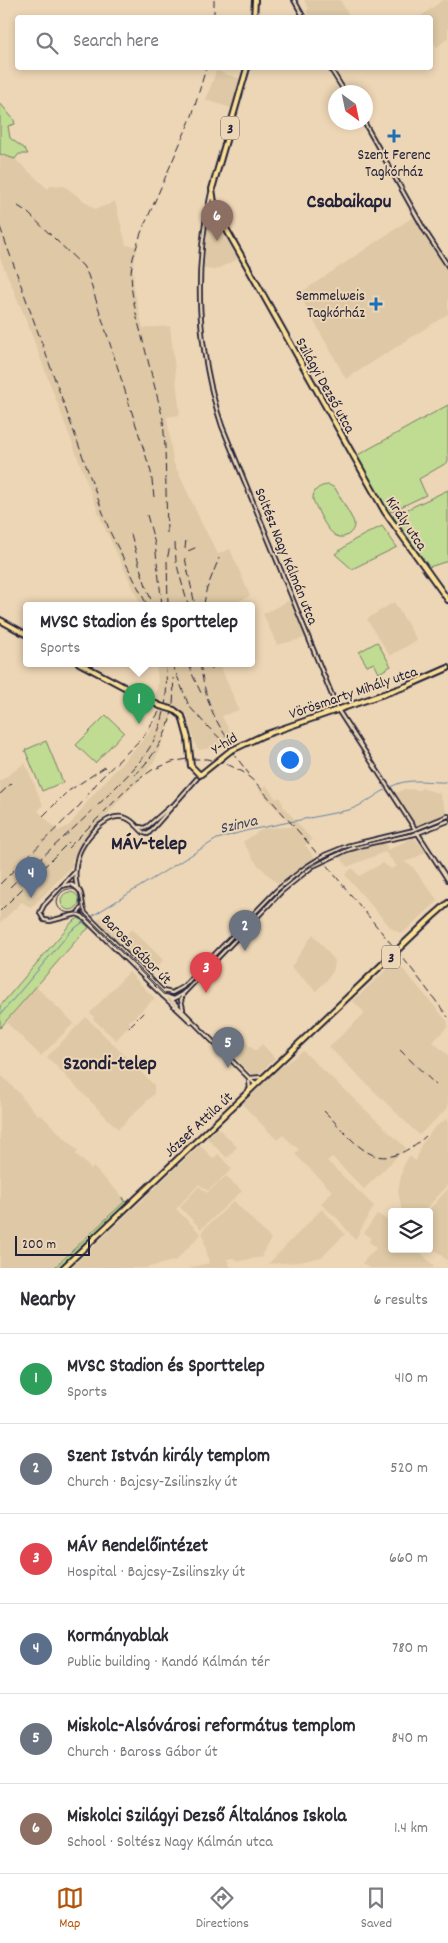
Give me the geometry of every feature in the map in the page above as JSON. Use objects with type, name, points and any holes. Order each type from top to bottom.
[{"type":"main road","points":[[254,15],[255,0]]},
{"type":"main road","name":"3","points":[[212,191],[246,70]]},
{"type":"main road","name":"Szilágyi Dezső utca","points":[[212,191],[216,212],[352,455]]},
{"type":"main road","name":"Király utca","points":[[352,455],[394,527],[448,600]]},
{"type":"main road","points":[[0,620],[23,633]]},
{"type":"main road","name":"Y-híd","points":[[87,667],[160,706],[174,710],[182,716],[188,738],[192,766],[200,775],[230,751],[264,735]]},
{"type":"main road","name":"Vörösmarty Mihály utca","points":[[264,735],[422,680],[448,668]]},
{"type":"main road","name":"József Attila út","points":[[63,1268],[448,903]]},
{"type":"street","points":[[294,0],[302,15]]},
{"type":"street","points":[[331,70],[341,85]]},
{"type":"street","points":[[368,130],[425,231],[448,266]]},
{"type":"street","name":"Soltész Nagy Kálmán utca","points":[[212,191],[202,255],[200,318],[214,401],[338,710],[448,880]]},
{"type":"street","name":"Soltész Nagy Kálmán utca","points":[[209,209],[213,203]]},
{"type":"street","name":"Y-híd","points":[[172,805],[200,775]]},
{"type":"street","points":[[137,826],[146,827],[172,805]]},
{"type":"street","points":[[83,907],[77,914],[50,920],[44,920],[42,917],[41,909],[76,870],[79,854],[104,821],[120,817],[128,819],[146,834],[164,818],[172,805]]},
{"type":"street","points":[[174,1000],[183,987],[277,890],[306,867],[325,855],[346,846],[414,830],[448,816]]},
{"type":"street","points":[[174,1000],[183,994],[282,891],[306,871],[326,859],[347,850],[417,834],[448,821]]},
{"type":"street","name":"Baross Gábor út","points":[[76,870],[78,889],[83,898],[83,907],[92,923],[163,996],[256,1085]]},
{"type":"street","points":[[62,886],[70,884],[78,889]]},
{"type":"street","name":"Baross Gábor út","points":[[77,914],[92,923],[174,1000],[198,1028]]},
{"type":"street","points":[[163,991],[172,993],[183,987]]},
{"type":"street","points":[[183,994],[181,1003],[185,1012]]},
{"type":"street","points":[[163,996],[174,1000],[178,1009]]},
{"type":"street","points":[[250,1091],[248,1078],[264,1077]]},
{"type":"shaded area","points":[[304,0],[340,0],[349,15],[308,15],[306,11],[309,9]]},
{"type":"shaded area","points":[[443,0],[448,0],[448,38],[437,47],[433,41],[433,15],[423,15]]},
{"type":"shaded area","points":[[216,71],[241,79],[231,108],[206,100]]},
{"type":"shaded area","points":[[0,154],[15,159],[48,189],[51,185],[64,186],[95,209],[115,201],[126,245],[138,246],[133,266],[134,289],[143,328],[170,326],[180,415],[167,417],[173,461],[218,554],[230,549],[250,596],[237,602],[140,602],[102,522],[25,317],[0,258]]},
{"type":"shaded area","points":[[212,213],[238,259],[215,270],[204,269],[207,222]]},
{"type":"shaded area","name":"Semmelweis Tagkórház","points":[[413,217],[448,270],[448,314],[346,379],[299,294]]},
{"type":"shaded area","points":[[290,600],[305,638],[277,645],[263,614]]},
{"type":"shaded area","points":[[394,602],[417,640],[390,656],[367,619]]},
{"type":"shaded area","points":[[156,667],[221,667],[239,710],[222,716],[236,743],[200,750],[196,747],[187,715],[174,705],[170,723],[155,760],[142,778],[124,795],[81,845],[71,861],[74,864],[31,908],[22,902],[0,923],[0,781],[25,763],[43,805],[38,811],[58,831],[70,825],[91,797],[149,733],[156,720],[161,701],[155,699],[158,683]]},
{"type":"shaded area","points":[[266,785],[276,799],[279,797],[283,806],[312,840],[305,845],[315,858],[278,884],[256,863],[243,842],[264,828],[290,827],[292,825],[259,790],[262,788],[268,794],[263,787]]},
{"type":"shaded area","points":[[421,788],[439,793],[448,815],[417,828],[396,793],[404,789],[420,790]]},
{"type":"shaded area","points":[[414,837],[426,852],[404,862],[412,866],[438,901],[402,934],[391,928],[345,875],[352,868],[359,876],[383,863],[391,869],[397,866],[385,852],[347,867],[340,856],[385,842],[388,850]]},
{"type":"shaded area","points":[[105,915],[125,935],[132,929],[163,960],[150,975],[135,963],[94,922]]},
{"type":"shaded area","points":[[313,934],[335,961],[333,971],[316,991],[291,967]]},
{"type":"shaded area","points":[[396,961],[448,1022],[448,1026],[433,1042],[448,1055],[448,1108],[419,1135],[329,1047],[365,1013],[353,1001]]},
{"type":"shaded area","points":[[129,972],[155,998],[129,1022],[131,1024],[116,1040],[93,1019],[94,1017],[90,1013]]},
{"type":"shaded area","points":[[36,987],[74,1023],[41,1056],[7,1023]]},
{"type":"shaded area","points":[[86,1017],[154,1085],[154,1094],[118,1129],[47,1057]]},
{"type":"shaded area","points":[[236,1033],[255,1051],[262,1044],[275,1058],[258,1075],[251,1074],[223,1046]]},
{"type":"shaded area","points":[[303,1051],[406,1148],[364,1189],[332,1157],[327,1161],[374,1206],[355,1240],[338,1219],[321,1204],[332,1191],[295,1154],[299,1150],[283,1135],[277,1140],[242,1104],[278,1069]]},
{"type":"shaded area","points":[[0,1074],[39,1116],[41,1115],[78,1151],[76,1154],[91,1169],[93,1167],[123,1197],[124,1202],[54,1268],[0,1268]]},
{"type":"shaded area","points":[[448,1118],[448,1185],[427,1208],[401,1208],[398,1191],[403,1167],[409,1156],[416,1161],[421,1145],[434,1128]]},
{"type":"shaded area","points":[[218,1128],[237,1147],[227,1158],[207,1138]]},
{"type":"shaded area","points":[[200,1145],[213,1159],[218,1154],[232,1169],[208,1191],[199,1184],[176,1209],[201,1234],[177,1260],[145,1268],[71,1268]]},
{"type":"shaded area","points":[[226,1176],[242,1191],[201,1229],[180,1207],[199,1186],[207,1193]]},
{"type":"shaded area","points":[[448,1189],[448,1261],[433,1248],[433,1208],[431,1208]]},
{"type":"shaded area","points":[[234,1201],[271,1239],[262,1254],[263,1257],[239,1261],[233,1258],[227,1259],[231,1268],[189,1268],[209,1263],[202,1231]]},
{"type":"shaded area","points":[[322,1209],[345,1234],[322,1257],[300,1262],[268,1264]]},
{"type":"shaded area","points":[[377,1214],[388,1221],[388,1253],[421,1253],[434,1266],[432,1268],[369,1268],[362,1263],[376,1248],[369,1241],[371,1237],[364,1233]]},
{"type":"green space","points":[[0,103],[14,120],[15,124],[8,126],[10,138],[25,149],[28,154],[19,154],[15,159],[0,154]]},
{"type":"green space","points":[[448,405],[448,462],[419,479],[426,495],[388,513],[356,456]]},
{"type":"green space","points":[[329,485],[335,488],[354,522],[352,531],[343,537],[332,533],[327,527],[313,500],[317,489]]},
{"type":"green space","points":[[448,490],[448,561],[429,567],[393,516]]},
{"type":"green space","points":[[382,526],[397,547],[352,569],[335,554],[354,540]]},
{"type":"green space","points":[[377,642],[391,666],[379,673],[374,663],[367,666],[359,652]]},
{"type":"green space","points":[[106,715],[124,732],[95,763],[76,745]]},
{"type":"green space","points":[[46,741],[63,782],[42,791],[25,750]]},
{"type":"green space","points":[[70,892],[77,894],[79,901],[77,908],[70,910],[63,908],[61,901],[63,894]]},
{"type":"green space","points":[[79,918],[89,928],[0,1028],[0,1006],[72,922]]},
{"type":"green space","points":[[123,1197],[127,1204],[58,1268],[54,1268],[124,1202]]},
{"type":"waterway","name":"Szinva","points":[[89,918],[217,839],[245,831],[349,810],[403,782],[448,782]]},
{"type":"waterway","name":"Szinva","points":[[0,1015],[71,931],[86,920]]},
{"type":"tram line","points":[[448,818],[415,831],[342,849],[309,866],[278,891],[181,991],[173,995],[164,993],[85,914],[78,892],[67,889],[61,893],[57,904],[61,910],[84,915],[163,994],[173,996],[182,992],[279,892],[307,869],[351,847],[411,833],[448,819]]},
{"type":"tram line","points":[[129,1027],[143,1013]]},
{"type":"railway","points":[[214,0],[214,15]]},
{"type":"railway","points":[[167,533],[163,419],[136,314],[131,272],[133,258],[141,233],[192,116],[205,70]]},
{"type":"railway","points":[[18,206],[27,212],[83,266],[88,275],[151,472],[154,497]]},
{"type":"railway","points":[[0,227],[110,532],[145,602]]},
{"type":"railway","points":[[147,515],[155,544],[162,602]]},
{"type":"railway","points":[[131,534],[152,602]]},
{"type":"railway","points":[[185,549],[186,539]]},
{"type":"railway","points":[[175,543],[176,562],[187,602]]},
{"type":"railway","points":[[168,602],[167,560],[170,546]]},
{"type":"railway","points":[[188,551],[197,547]]},
{"type":"railway","points":[[185,558],[194,602]]},
{"type":"railway","points":[[204,602],[206,591],[219,558]]},
{"type":"railway","points":[[10,887],[98,805],[130,773],[148,751],[157,734],[165,708],[165,667]]},
{"type":"railway","points":[[174,667],[189,706],[228,746],[249,774]]},
{"type":"railway","points":[[190,667],[202,695]]},
{"type":"railway","points":[[201,667],[208,701],[220,728],[226,736]]},
{"type":"railway","points":[[134,776],[153,754],[166,732],[173,707],[173,678]]},
{"type":"railway","points":[[0,884],[80,805],[100,779],[144,736],[159,712]]},
{"type":"railway","points":[[68,848],[131,785],[152,770],[172,762],[187,759],[207,759],[229,765],[243,772],[256,783],[305,839],[411,968],[448,1017]]},
{"type":"railway","points":[[43,816],[67,792],[105,767]]},
{"type":"railway","points":[[0,794],[12,783]]},
{"type":"railway","points":[[0,911],[69,842]]},
{"type":"railway","points":[[400,1050],[436,1085]]},
{"type":"railway","points":[[324,1111],[359,1147],[370,1154],[382,1157],[409,1149],[426,1136]]},
{"type":"place","name":"Szent Ferenc Tagkórház","points":[[394,136]]},
{"type":"place","name":"Miskolci Szilágyi Dezső Általános Iskola","points":[[217,241]]},
{"type":"place","name":"Semmelweis Tagkórház","points":[[376,304]]},
{"type":"place","name":"MVSC Stadion és Sporttelep","points":[[139,724]]},
{"type":"place","name":"Kormányablak","points":[[31,898]]},
{"type":"place","name":"Szent István király templom","points":[[245,951]]},
{"type":"place","name":"MÁV Rendelőintézet","points":[[206,993]]},
{"type":"place","name":"Miskolc-Alsóvárosi református templom","points":[[228,1068]]},
{"type":"district","name":"Csabaikapu","points":[[349,200]]},
{"type":"district","name":"MÁV-telep","points":[[149,842]]},
{"type":"district","name":"Szondi-telep","points":[[110,1062]]}]
